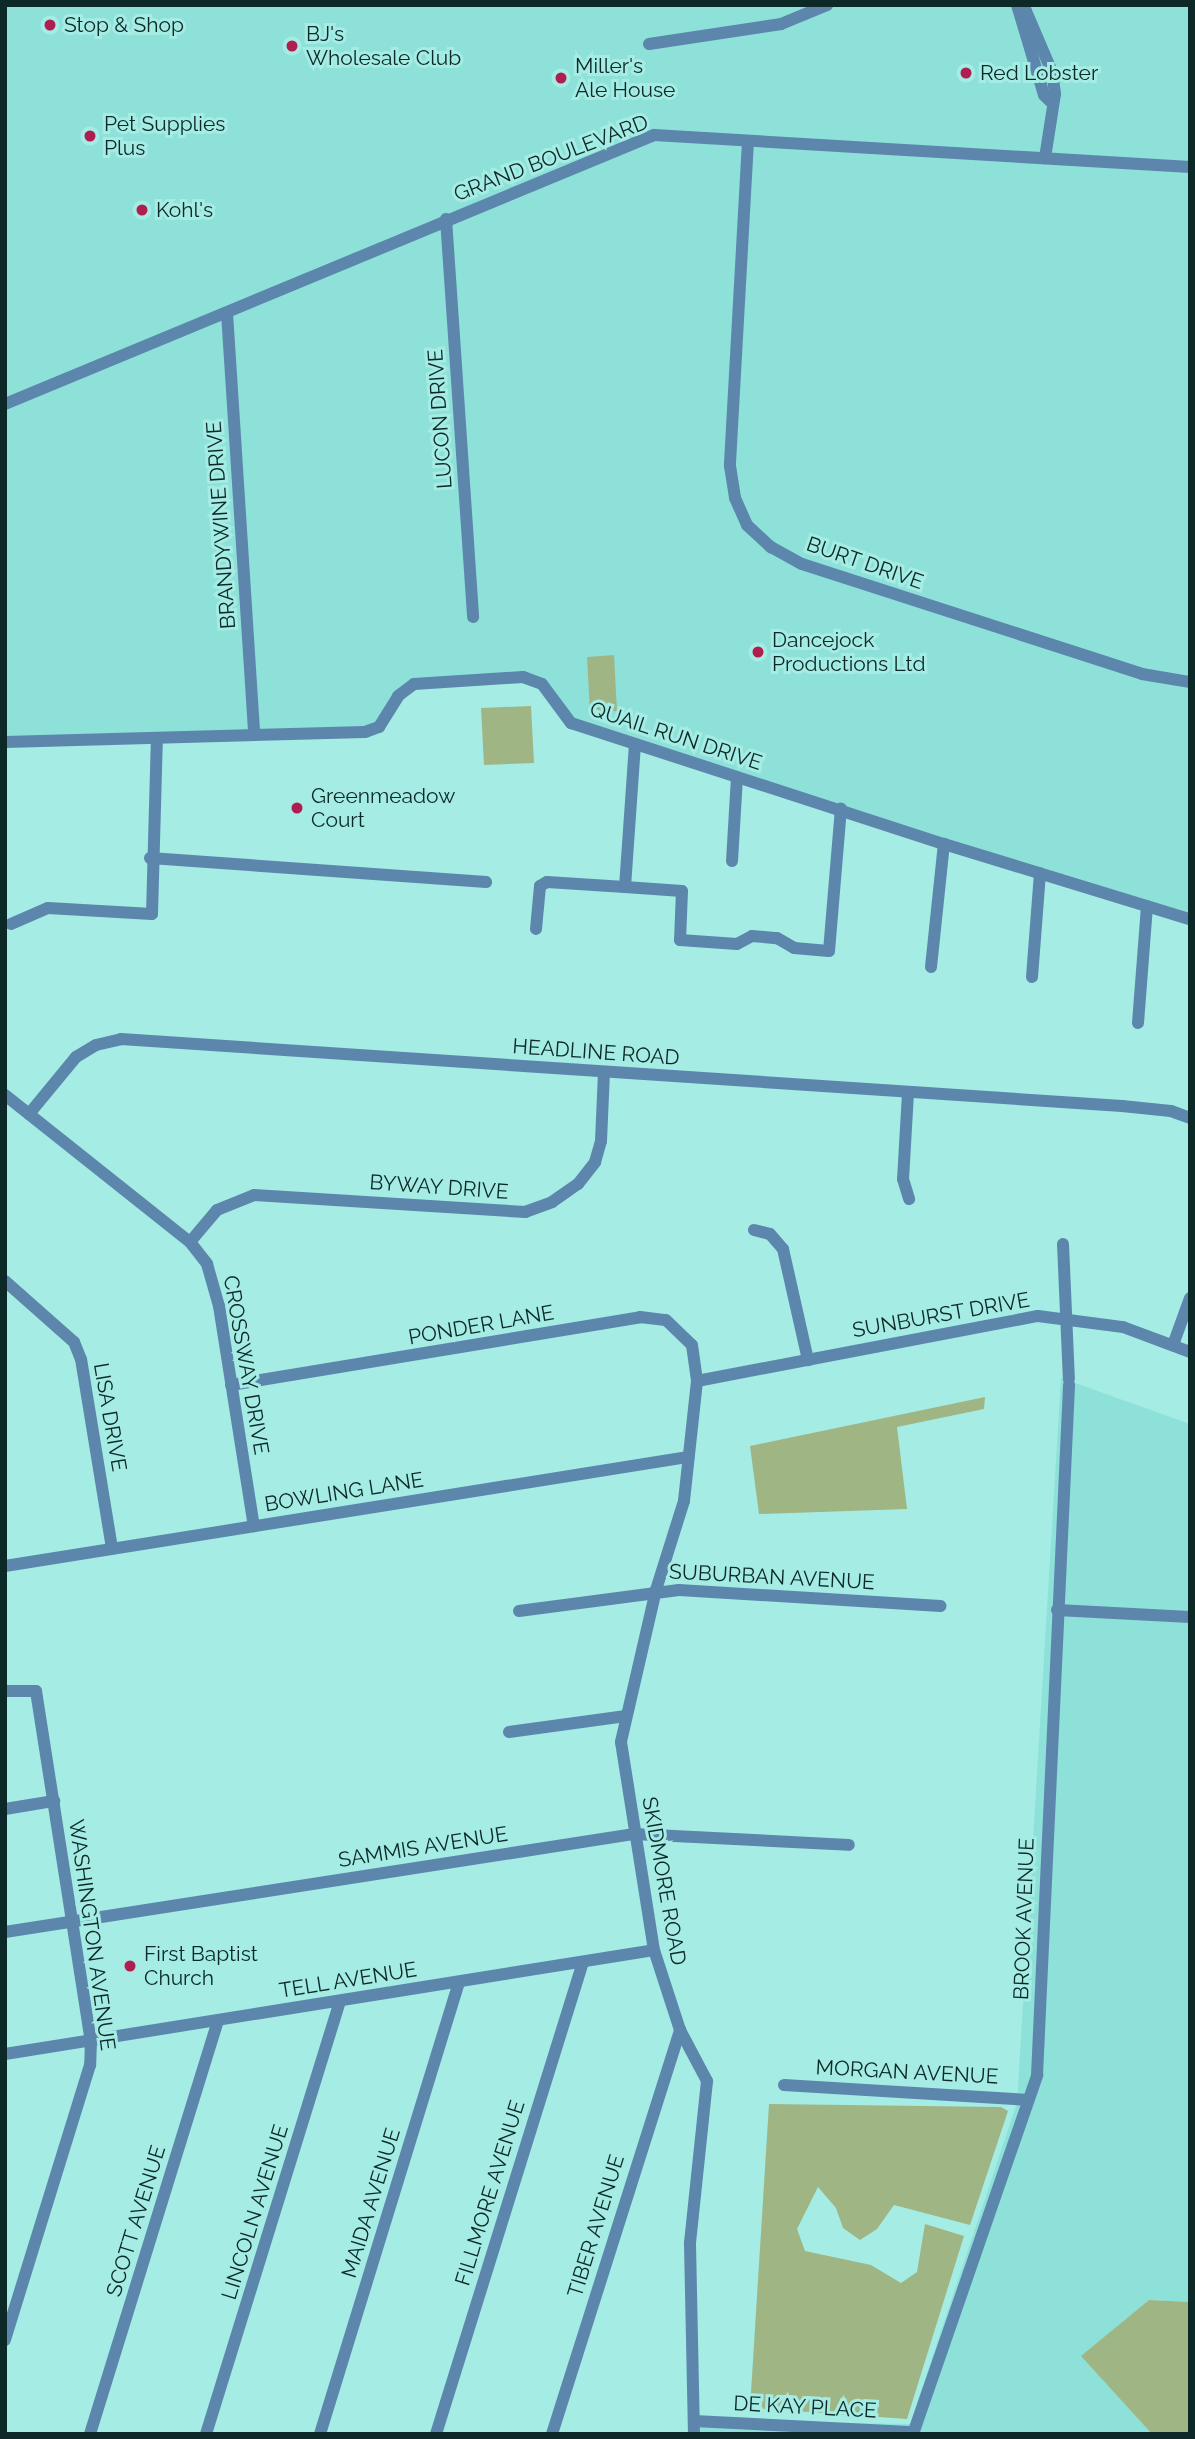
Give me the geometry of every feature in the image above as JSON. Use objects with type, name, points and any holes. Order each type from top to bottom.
[{"type":"street","points":[[649,44],[781,24],[827,5]]},
{"type":"street","points":[[1017,6],[1026,11],[1052,72],[1055,94],[1050,101],[1045,158]]},
{"type":"street","name":"GRAND BOULEVARD","points":[[5,404],[654,135],[1190,167]]},
{"type":"street","name":"BURT DRIVE","points":[[748,141],[730,466],[735,498],[747,525],[771,547],[802,564],[1142,674],[1190,682]]},
{"type":"street","name":"LUCON DRIVE","points":[[446,219],[473,617]]},
{"type":"street","name":"BRANDYWINE DRIVE","points":[[227,313],[254,735]]},
{"type":"street","name":"QUAIL RUN DRIVE","points":[[5,741],[372,731],[386,719],[398,696],[414,684],[523,677],[542,684],[571,723],[944,844],[1190,919]]},
{"type":"street","points":[[11,924],[48,908],[152,914],[150,858],[157,738]]},
{"type":"street","points":[[625,887],[635,744]]},
{"type":"street","points":[[732,862],[737,777]]},
{"type":"street","points":[[536,929],[540,886],[547,881],[682,891],[680,940],[737,944],[752,936],[777,938],[794,948],[829,951],[841,809]]},
{"type":"street","points":[[931,967],[944,844]]},
{"type":"street","points":[[150,858],[486,882]]},
{"type":"street","points":[[1032,977],[1040,873]]},
{"type":"street","points":[[1138,1023],[1147,906]]},
{"type":"street","name":"HEADLINE ROAD","points":[[29,1114],[76,1057],[96,1045],[121,1039],[1122,1106],[1171,1111],[1190,1118]]},
{"type":"street","name":"BYWAY DRIVE","points":[[190,1242],[217,1210],[254,1195],[525,1212],[552,1202],[578,1184],[595,1162],[601,1141],[604,1072]]},
{"type":"street","points":[[908,1093],[903,1179],[909,1199]]},
{"type":"street","name":"CROSSWAY DRIVE","points":[[5,1095],[190,1242],[215,1282],[254,1526]]},
{"type":"street","points":[[754,1230],[770,1234],[783,1249],[808,1360]]},
{"type":"street","name":"BROOK AVENUE","points":[[914,2433],[1037,2075],[1069,1382],[1063,1244]]},
{"type":"street","name":"LISA DRIVE","points":[[5,1281],[74,1342],[81,1359],[112,1548]]},
{"type":"street","points":[[1173,1345],[1190,1298]]},
{"type":"street","name":"SUNBURST DRIVE","points":[[697,1381],[1002,1321],[1068,1316],[1123,1327],[1190,1352]]},
{"type":"street","name":"PONDER LANE","points":[[231,1385],[640,1317],[666,1320],[681,1330],[692,1345],[697,1381],[688,1457]]},
{"type":"street","name":"BOWLING LANE","points":[[5,1566],[688,1457]]},
{"type":"street","name":"SKIDMORE ROAD","points":[[688,1457],[684,1501],[656,1590],[621,1742],[654,1950],[680,2030],[707,2081],[690,2244],[694,2427]]},
{"type":"street","name":"SUBURBAN AVENUE","points":[[519,1611],[656,1590],[941,1606]]},
{"type":"street","points":[[1057,1610],[1190,1618]]},
{"type":"street","name":"WASHINGTON AVENUE","points":[[5,1691],[36,1692],[91,2041],[90,2065],[5,2340]]},
{"type":"street","points":[[509,1732],[626,1716]]},
{"type":"street","points":[[5,1809],[54,1801]]},
{"type":"street","name":"SAMMIS AVENUE","points":[[5,1932],[634,1834],[849,1845]]},
{"type":"street","name":"TELL AVENUE","points":[[5,2054],[582,1964],[654,1950]]},
{"type":"street","name":"FILLMORE AVENUE","points":[[436,2434],[582,1964]]},
{"type":"street","name":"MAIDA AVENUE","points":[[320,2434],[459,1983]]},
{"type":"street","name":"LINCOLN AVENUE","points":[[206,2434],[340,2001]]},
{"type":"street","name":"SCOTT AVENUE","points":[[90,2434],[218,2020]]},
{"type":"street","name":"TIBER AVENUE","points":[[552,2434],[680,2030]]},
{"type":"street","name":"MORGAN AVENUE","points":[[784,2085],[1027,2100]]},
{"type":"street","points":[[686,2434],[694,2427]]},
{"type":"street","name":"DE KAY PLACE","points":[[694,2427],[914,2433]]},
{"type":"shaded area","points":[[5,5],[1190,5],[1190,919],[571,723],[536,680],[414,684],[379,727],[5,742]]},
{"type":"shaded area","points":[[1061,1378],[1190,1424],[1190,2302],[1149,2300],[1082,2356],[1152,2434],[688,2434],[694,2421],[910,2424],[1017,2103]]},
{"type":"green space","points":[[614,655],[617,711],[590,713],[587,657]]},
{"type":"green space","points":[[531,706],[534,763],[484,765],[481,708]]},
{"type":"green space","points":[[985,1397],[984,1409],[897,1427],[907,1509],[759,1514],[750,1446]]},
{"type":"green space","points":[[769,2104],[1001,2107],[1008,2111],[970,2225],[894,2205],[877,2229],[860,2240],[843,2228],[836,2208],[818,2187],[797,2229],[805,2251],[871,2265],[901,2283],[917,2272],[925,2224],[964,2236],[907,2419],[750,2408]]},
{"type":"green space","points":[[1149,2300],[1190,2302],[1190,2434],[1152,2434],[1081,2356]]},
{"type":"place","name":"Stop & Shop","points":[[50,25]]},
{"type":"place","name":"BJ's Wholesale Club","points":[[292,46]]},
{"type":"place","name":"Red Lobster","points":[[966,73]]},
{"type":"place","name":"Miller's Ale House","points":[[561,78]]},
{"type":"place","name":"Pet Supplies Plus","points":[[90,136]]},
{"type":"place","name":"Kohl's","points":[[142,210]]},
{"type":"place","name":"Dancejock Productions Ltd","points":[[758,652]]},
{"type":"place","name":"Greenmeadow Court","points":[[297,808]]},
{"type":"place","name":"First Baptist Church","points":[[130,1966]]}]
